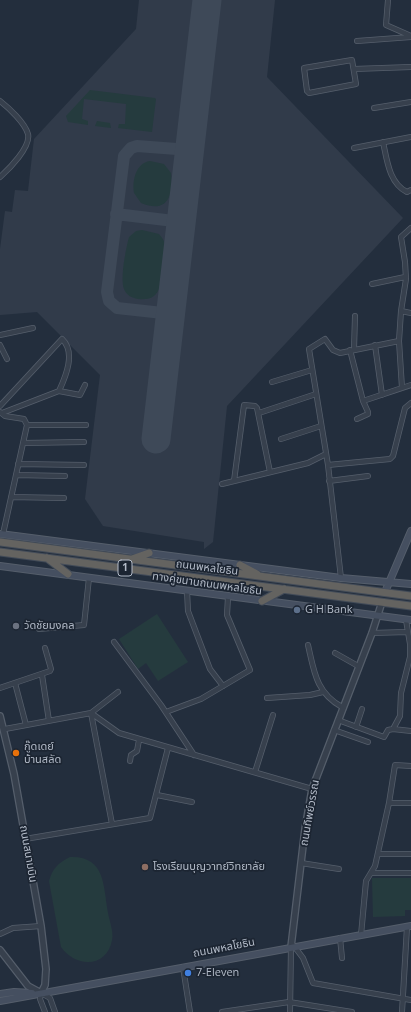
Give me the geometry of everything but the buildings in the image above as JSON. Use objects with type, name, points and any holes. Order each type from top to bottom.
[{"type":"highway","name":"ถนนพหลโยธิน","points":[[0,542],[411,596]]},
{"type":"highway","name":"ถนนพหลโยธิน","points":[[0,552],[411,606]]},
{"type":"highway","points":[[130,559],[149,553]]},
{"type":"highway","points":[[47,558],[68,574]]},
{"type":"highway","points":[[240,565],[262,576]]},
{"type":"highway","points":[[262,601],[284,589]]},
{"type":"highway","points":[[382,602],[385,592]]},
{"type":"main road","points":[[385,592],[411,531]]},
{"type":"main road","name":"ทางคู่ขนานถนนพหลโยธิน","points":[[1,534],[341,578],[411,584]]},
{"type":"main road","name":"ทางคู่ขนานถนนพหลโยธิน","points":[[0,566],[409,620]]},
{"type":"main road","name":"ถนนพหลโยธิน","points":[[0,1001],[409,926]]},
{"type":"main road","name":"ถนนพหลโยธิน","points":[[0,994],[14,992],[41,993]]},
{"type":"street","points":[[388,0],[386,25],[411,36]]},
{"type":"street","points":[[357,41],[411,36]]},
{"type":"street","points":[[352,60],[354,68],[356,84],[309,93],[307,91],[304,68],[352,60]]},
{"type":"street","points":[[354,68],[411,66]]},
{"type":"street","points":[[0,101],[11,110],[28,134],[28,141],[24,150],[0,177]]},
{"type":"street","points":[[374,108],[411,102]]},
{"type":"street","points":[[354,148],[411,137]]},
{"type":"street","points":[[383,142],[393,180],[407,192],[411,190]]},
{"type":"street","points":[[402,388],[399,341],[401,311],[406,277],[401,237],[411,228]]},
{"type":"street","points":[[372,284],[406,277]]},
{"type":"street","points":[[401,311],[411,313]]},
{"type":"street","points":[[355,316],[352,349],[363,401],[368,413],[357,419]]},
{"type":"street","points":[[0,334],[33,328]]},
{"type":"street","points":[[0,406],[62,339],[66,344],[68,358],[66,375],[59,390]]},
{"type":"street","points":[[341,578],[328,465],[309,349],[323,340],[327,340],[336,352],[399,341]]},
{"type":"street","points":[[0,344],[7,359]]},
{"type":"street","points":[[375,345],[382,395]]},
{"type":"street","points":[[272,382],[312,370]]},
{"type":"street","points":[[363,401],[411,385]]},
{"type":"street","points":[[1,534],[27,425],[24,419],[5,416],[1,412],[59,390],[80,395],[85,386]]},
{"type":"street","points":[[258,413],[316,394]]},
{"type":"street","points":[[328,465],[390,459],[393,456],[405,408],[411,403]]},
{"type":"street","points":[[234,481],[243,406],[246,405],[257,406],[270,472]]},
{"type":"street","points":[[27,425],[86,425]]},
{"type":"street","points":[[281,438],[321,426]]},
{"type":"street","points":[[22,443],[84,442]]},
{"type":"street","points":[[222,484],[308,463],[326,454]]},
{"type":"street","points":[[18,464],[84,465]]},
{"type":"street","points":[[16,475],[65,476]]},
{"type":"street","points":[[329,480],[368,476]]},
{"type":"street","points":[[11,497],[64,498]]},
{"type":"street","points":[[39,629],[84,625],[89,578]]},
{"type":"street","points":[[187,591],[188,611],[210,669],[223,686]]},
{"type":"street","points":[[166,712],[201,699],[250,670],[227,615],[228,596]]},
{"type":"street","name":"ถนนทิพย์วรรณ","points":[[290,1012],[289,1002],[293,947],[301,863],[312,788],[342,707],[372,633],[382,602]]},
{"type":"street","points":[[393,729],[400,716],[401,693],[410,657],[408,632],[409,620]]},
{"type":"street","points":[[372,633],[408,632]]},
{"type":"street","points":[[114,642],[166,712],[194,755]]},
{"type":"street","points":[[308,645],[314,670],[323,692],[342,707]]},
{"type":"street","points":[[0,688],[42,675],[50,671],[51,669],[44,648]]},
{"type":"street","points":[[335,653],[358,666]]},
{"type":"street","points":[[42,675],[49,720]]},
{"type":"street","points":[[15,683],[26,725]]},
{"type":"street","points":[[5,729],[49,720],[91,714],[118,692]]},
{"type":"street","points":[[267,698],[310,696],[323,692]]},
{"type":"street","points":[[356,727],[362,710]]},
{"type":"street","points":[[91,714],[119,733],[139,740],[312,788]]},
{"type":"street","points":[[91,714],[112,824]]},
{"type":"street","points":[[255,772],[273,715]]},
{"type":"street","name":"ถนนสนามบิน","points":[[0,716],[5,729],[41,926],[46,969],[45,985],[41,993]]},
{"type":"street","points":[[338,720],[384,737],[390,729],[411,731]]},
{"type":"street","points":[[334,730],[368,742]]},
{"type":"street","points":[[130,761],[131,755],[137,752],[139,740]]},
{"type":"street","points":[[26,838],[150,818],[168,748]]},
{"type":"street","points":[[361,935],[366,881],[372,873],[378,854],[389,803],[395,764],[411,766]]},
{"type":"street","points":[[157,795],[192,802]]},
{"type":"street","points":[[389,803],[411,804]]},
{"type":"street","points":[[378,854],[411,854]]},
{"type":"street","points":[[301,863],[338,869]]},
{"type":"street","points":[[372,873],[411,873]]},
{"type":"street","points":[[0,934],[13,928],[41,926]]},
{"type":"street","points":[[402,1012],[409,926]]},
{"type":"street","points":[[340,938],[342,958]]},
{"type":"street","points":[[293,947],[304,958],[312,982],[404,1000],[411,1000]]},
{"type":"street","points":[[0,950],[28,986],[50,998],[54,1012]]},
{"type":"street","points":[[183,967],[190,1012]]},
{"type":"street","points":[[41,993],[40,999],[45,1012]]},
{"type":"street","points":[[222,1012],[289,1002],[352,1012]]},
{"type":"shaded area","points":[[139,0],[275,0],[267,77],[403,218],[227,406],[213,542],[204,549],[204,542],[103,526],[85,499],[100,375],[37,312],[0,315],[0,249],[5,211],[12,212],[15,190],[28,191],[34,139],[136,29]]},
{"type":"green space","points":[[90,90],[155,98],[152,132],[118,128],[119,124],[125,124],[126,104],[84,99],[82,119],[88,121],[88,125],[68,122],[66,116]]},
{"type":"green space","points":[[97,121],[110,123],[111,128],[95,126]]},
{"type":"green space","points":[[150,161],[164,164],[171,173],[172,181],[170,196],[167,201],[157,206],[150,206],[141,203],[134,193],[134,178],[138,169],[145,162]]},
{"type":"green space","points":[[142,230],[159,234],[164,241],[165,248],[162,277],[159,289],[152,297],[138,299],[126,293],[123,278],[126,248],[129,237],[136,231]]},
{"type":"green space","points":[[157,614],[188,662],[158,681],[146,663],[138,669],[119,639]]},
{"type":"green space","points":[[70,857],[82,858],[97,867],[101,874],[112,930],[112,940],[109,949],[104,956],[98,960],[90,962],[75,959],[67,954],[61,947],[49,881],[56,866]]},
{"type":"green space","points":[[372,878],[411,878],[411,910],[405,910],[405,916],[373,917]]},
{"type":"taxiway","points":[[172,314],[117,308],[109,301],[107,292],[124,156],[131,148],[137,146],[190,150]]},
{"type":"taxiway","points":[[116,214],[182,222]]},
{"type":"runway","points":[[156,439],[207,0]]},
{"type":"place","name":"G H Bank","points":[[297,610]]},
{"type":"place","name":"วัดชัยมงคล","points":[[16,626]]},
{"type":"place","name":"กู๊ดเดย์ บ้านสลัด","points":[[16,753]]},
{"type":"place","name":"โรงเรียนบุญวาทย์วิทยาลัย","points":[[145,867]]},
{"type":"place","name":"7-Eleven","points":[[188,973]]}]
